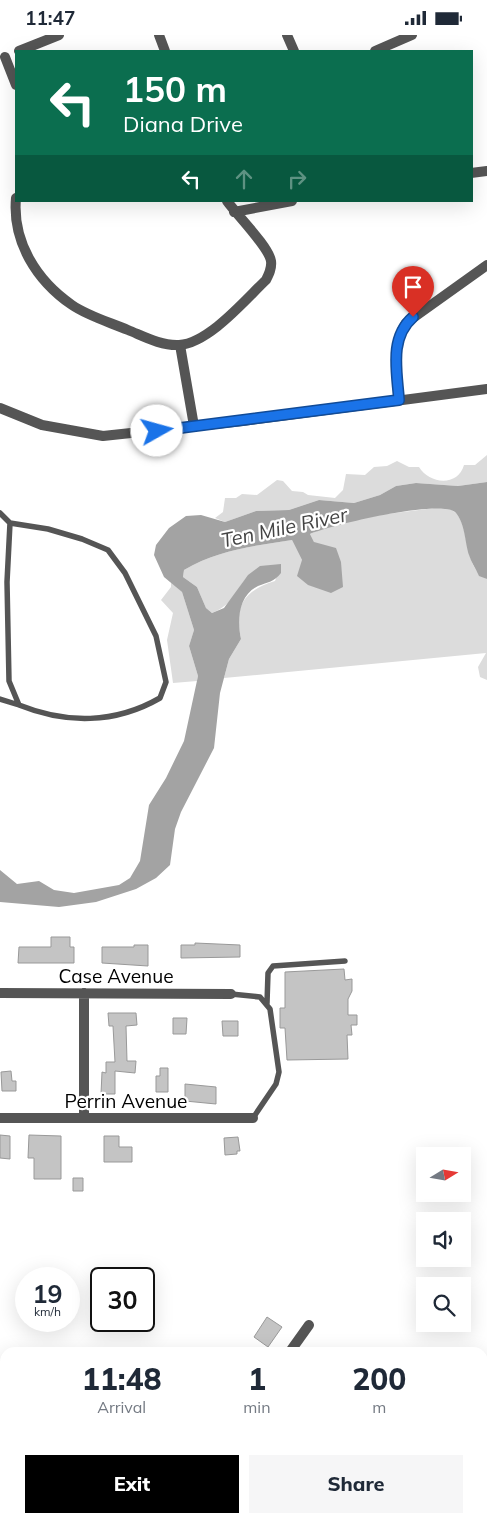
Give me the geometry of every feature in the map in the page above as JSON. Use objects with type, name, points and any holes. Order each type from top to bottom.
[{"type":"street","points":[[23,50],[59,35]]},
{"type":"street","points":[[159,35],[165,50]]},
{"type":"street","points":[[288,35],[294,50]]},
{"type":"street","points":[[377,50],[412,35]]},
{"type":"street","points":[[15,53],[3,58],[15,83]]},
{"type":"street","points":[[473,173],[487,171]]},
{"type":"street","points":[[16,202],[19,231],[28,257],[35,269],[56,293],[90,315],[158,342],[180,345],[207,334],[266,280],[270,273],[271,261],[267,251],[228,202]]},
{"type":"street","points":[[234,212],[287,202]]},
{"type":"street","points":[[399,400],[396,344],[403,328],[413,317],[487,265]]},
{"type":"street","points":[[180,345],[194,426]]},
{"type":"street","points":[[0,408],[42,425],[103,435],[242,421],[487,389]]},
{"type":"street","name":"Case Avenue","points":[[0,993],[231,995]]},
{"type":"street","points":[[84,993],[84,1118]]},
{"type":"street","name":"Perrin Avenue","points":[[0,1118],[253,1118]]},
{"type":"street","points":[[293,1347],[309,1325]]},
{"type":"lane","points":[[0,513],[10,523],[48,529],[82,539],[108,550],[126,573],[145,609],[156,635],[166,682],[160,698],[140,710],[116,717],[82,718],[44,715],[0,699]]},
{"type":"lane","points":[[10,523],[7,582],[9,681],[19,705]]},
{"type":"lane","points":[[267,1003],[268,973],[273,965],[345,961]]},
{"type":"lane","points":[[231,995],[260,997],[267,1003],[270,1009],[278,1079],[253,1118]]},
{"type":"shaded area","points":[[487,455],[487,482],[458,486],[416,483],[396,486],[380,495],[354,503],[319,500],[289,510],[256,511],[225,522],[215,518],[223,512],[225,498],[236,498],[242,494],[257,495],[277,480],[283,481],[292,491],[335,498],[343,490],[346,474],[365,475],[374,467],[387,466],[397,461],[409,467],[419,467],[429,477],[443,481],[456,477],[464,465],[475,465]]},
{"type":"shaded area","points":[[442,507],[452,510],[459,516],[473,565],[487,579],[487,680],[480,677],[478,667],[486,653],[224,678],[229,659],[241,639],[239,617],[243,601],[255,590],[275,581],[281,565],[255,571],[247,577],[223,607],[212,613],[206,608],[197,587],[183,577],[184,570],[223,553],[292,540],[302,560],[314,542],[310,534],[325,528],[358,519]]},
{"type":"shaded area","points":[[171,582],[182,592],[194,630],[189,646],[198,676],[197,681],[173,683],[167,640],[173,613],[161,600],[171,587]]},
{"type":"water","name":"Ten Mile River","points":[[487,482],[487,579],[479,576],[471,560],[463,527],[458,516],[455,512],[445,509],[408,511],[384,515],[339,525],[310,534],[314,542],[336,548],[341,562],[343,587],[331,593],[308,585],[297,576],[302,560],[292,540],[223,553],[184,570],[183,577],[197,587],[206,608],[212,613],[224,608],[248,575],[260,566],[281,564],[281,573],[273,580],[251,590],[240,609],[239,625],[241,639],[229,659],[220,693],[214,748],[181,812],[175,829],[170,865],[156,878],[136,889],[96,902],[59,907],[0,902],[0,870],[17,884],[39,881],[54,890],[74,893],[119,885],[130,878],[140,861],[149,805],[166,778],[184,741],[198,676],[189,646],[194,630],[182,592],[164,577],[154,555],[156,545],[169,528],[186,516],[201,515],[225,522],[256,511],[289,510],[319,500],[354,503],[380,495],[396,486],[416,483],[458,486]]},
{"type":"building","points":[[51,937],[70,937],[70,947],[74,947],[74,963],[18,963],[19,947],[51,947]]},
{"type":"building","points":[[195,943],[240,945],[240,957],[181,958],[181,945],[195,945]]},
{"type":"building","points":[[134,945],[148,945],[148,966],[102,963],[102,947],[134,947]]},
{"type":"building","points":[[344,969],[345,980],[352,979],[352,991],[348,999],[348,1015],[357,1015],[357,1025],[351,1025],[352,1035],[347,1035],[348,1059],[287,1060],[285,1028],[280,1028],[280,1008],[285,1008],[285,972]]},
{"type":"building","points":[[108,1013],[136,1013],[137,1025],[126,1026],[127,1061],[136,1061],[135,1073],[115,1071],[115,1094],[101,1094],[102,1072],[106,1073],[106,1062],[115,1062],[113,1026],[109,1026]]},
{"type":"building","points":[[173,1018],[187,1018],[186,1034],[173,1034]]},
{"type":"building","points":[[222,1021],[238,1021],[238,1036],[223,1036]]},
{"type":"building","points":[[160,1068],[168,1068],[168,1092],[156,1092],[156,1076],[160,1076]]},
{"type":"building","points":[[11,1071],[12,1081],[16,1081],[16,1091],[2,1091],[1,1072]]},
{"type":"building","points":[[185,1084],[216,1087],[216,1104],[185,1101]]},
{"type":"building","points":[[0,1135],[10,1136],[10,1159],[0,1158]]},
{"type":"building","points":[[29,1135],[61,1136],[61,1179],[34,1179],[34,1158],[28,1158]]},
{"type":"building","points":[[104,1136],[119,1136],[119,1147],[132,1147],[132,1162],[104,1162]]},
{"type":"building","points":[[238,1137],[240,1151],[237,1151],[237,1154],[225,1155],[224,1138]]},
{"type":"building","points":[[73,1178],[83,1178],[83,1191],[73,1191]]},
{"type":"building","points":[[267,1317],[282,1327],[268,1347],[254,1337]]},
{"type":"route","points":[[157,431],[399,400],[396,344],[406,323],[413,317]]}]
